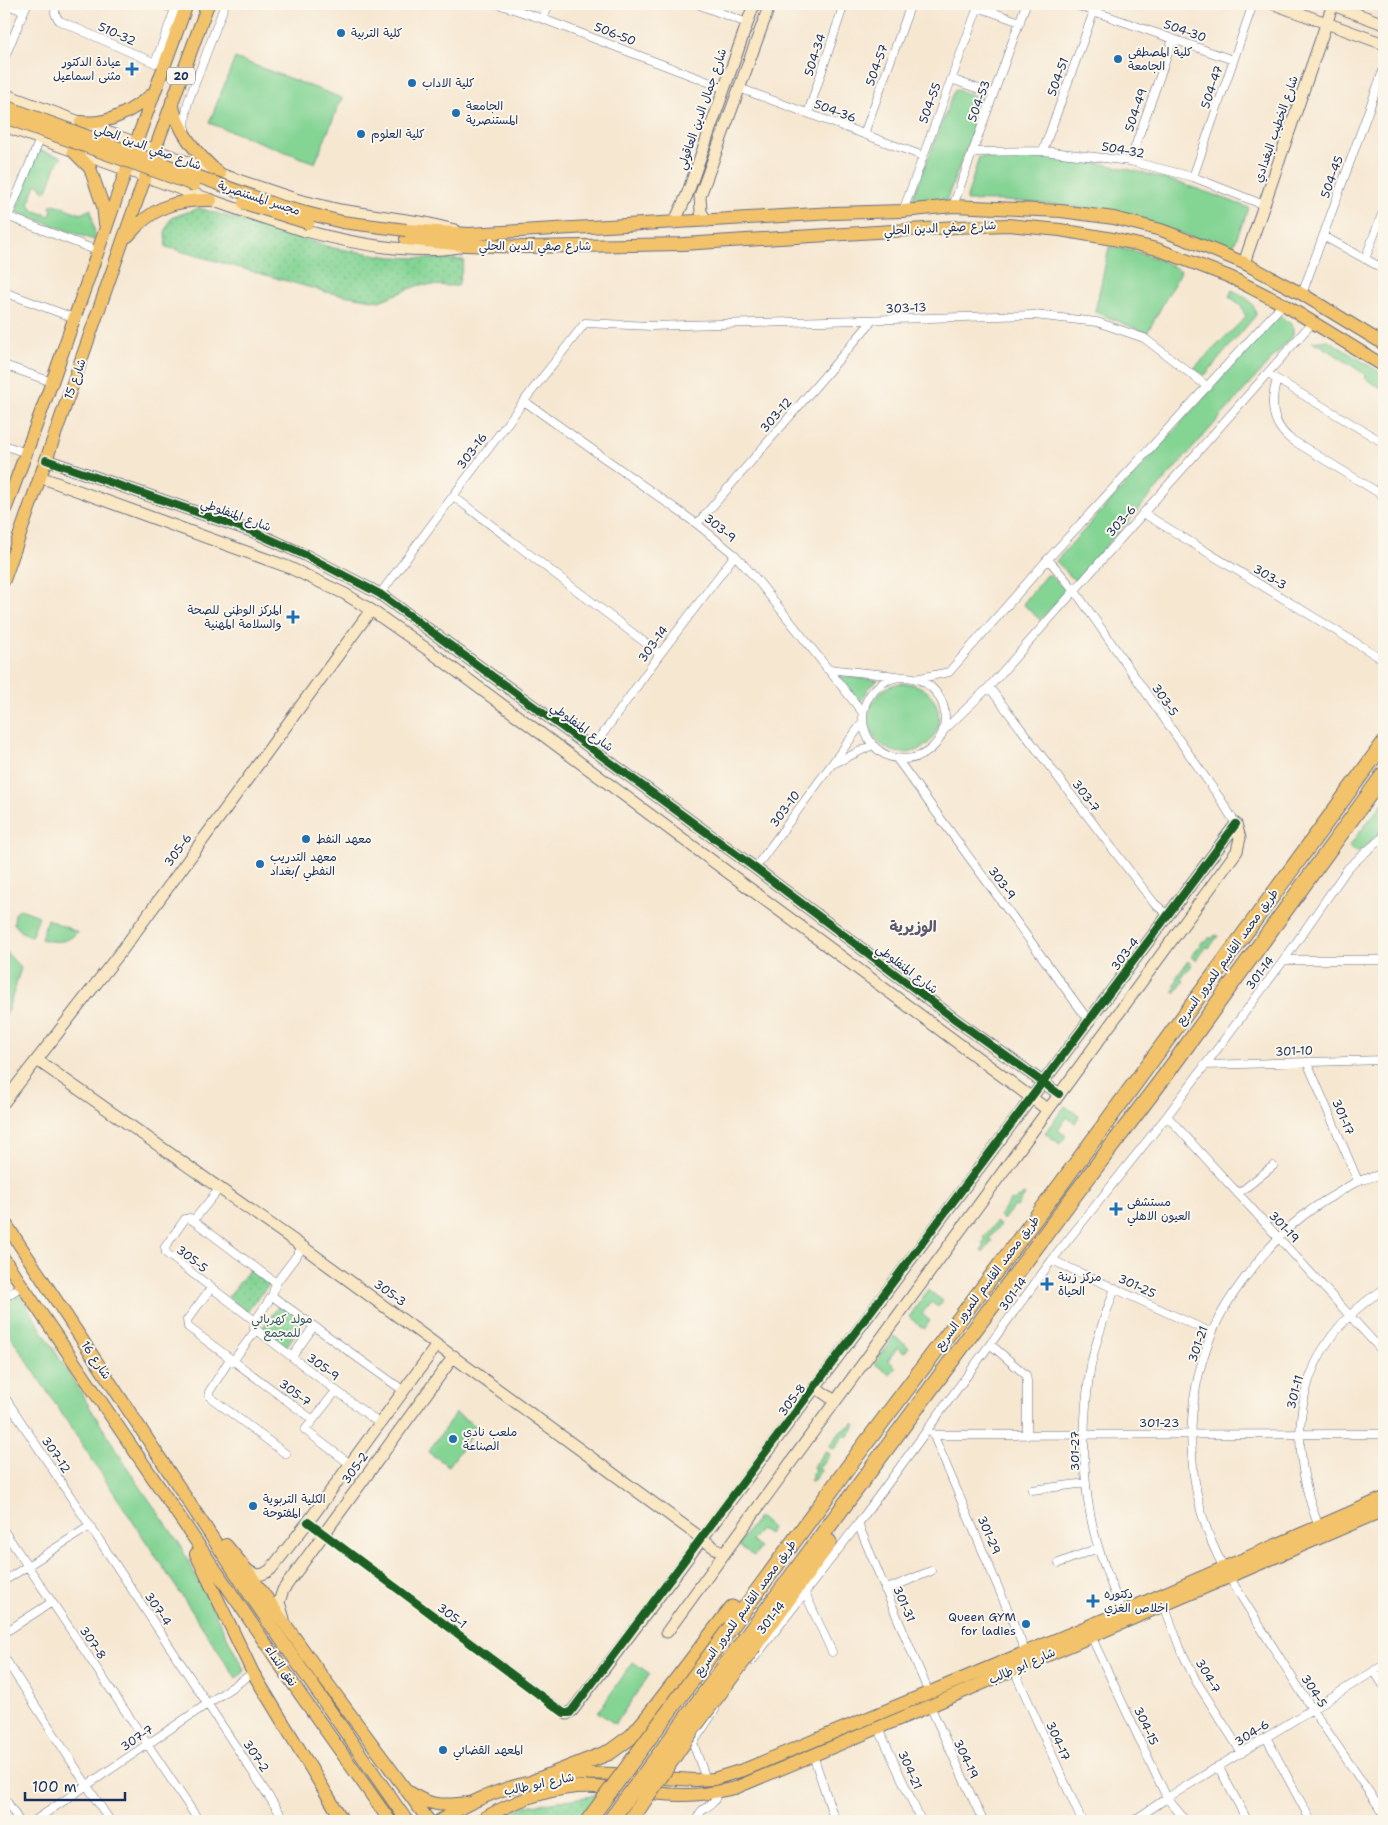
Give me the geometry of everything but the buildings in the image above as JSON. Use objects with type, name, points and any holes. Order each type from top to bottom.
[{"type":"highway","name":"طريق محمد القاسم للمرور السريع","points":[[588,1821],[860,1451],[1059,1187],[1384,743]]},
{"type":"highway","name":"طريق محمد القاسم للمرور السريع","points":[[610,1821],[749,1642],[872,1468],[1164,1077],[1384,774]]},
{"type":"highway","points":[[1360,807],[1384,790]]},
{"type":"highway","points":[[534,1782],[610,1752],[632,1736],[704,1647],[822,1487],[842,1465],[860,1451]]},
{"type":"highway","points":[[630,1821],[749,1642]]},
{"type":"main road","name":"20","points":[[135,146],[187,4]]},
{"type":"main road","name":"20","points":[[154,152],[208,4]]},
{"type":"main road","points":[[81,122],[90,124],[109,120],[136,106],[155,89],[155,63]]},
{"type":"main road","points":[[172,100],[174,112],[185,134],[207,163],[220,174]]},
{"type":"main road","name":"مجسر المستنصرية","points":[[4,106],[279,206],[342,222],[406,235]]},
{"type":"main road","name":"مجسر المستنصرية","points":[[4,117],[276,214],[332,228],[406,235]]},
{"type":"main road","points":[[73,151],[90,168],[95,180],[106,221],[104,234]]},
{"type":"main road","name":"شارع 15","points":[[4,513],[127,168]]},
{"type":"main road","name":"شارع 15","points":[[4,580],[146,175]]},
{"type":"main road","points":[[124,242],[143,220],[167,206],[193,200],[211,200]]},
{"type":"main road","name":"شارع صفي الدين الحلي","points":[[467,240],[674,222],[953,206],[1061,211],[1114,218],[1161,230],[1244,263],[1302,294],[1384,344]]},
{"type":"main road","points":[[849,212],[851,233]]},
{"type":"main road","name":"شارع صفي الدين الحلي","points":[[406,235],[526,247],[683,244],[1008,225],[1060,230],[1157,249],[1230,277],[1283,304],[1384,366]]},
{"type":"main road","name":"شارع 16","points":[[4,1221],[188,1499]]},
{"type":"main road","name":"شارع 16","points":[[4,1259],[174,1509]]},
{"type":"main road","name":"شارع ابو طالب","points":[[656,1777],[706,1780],[746,1769],[1014,1670],[1164,1605],[1226,1572],[1384,1498]]},
{"type":"main road","points":[[188,1499],[246,1569],[429,1821]]},
{"type":"main road","name":"نفق النداء","points":[[188,1499],[250,1595],[408,1821]]},
{"type":"main road","points":[[174,1509],[253,1673],[340,1818]]},
{"type":"main road","name":"نفق النداء","points":[[174,1509],[390,1821]]},
{"type":"main road","name":"شارع ابو طالب","points":[[646,1792],[682,1796],[735,1788],[878,1727],[1026,1653],[1122,1612],[1384,1510]]},
{"type":"main road","name":"شارع ابو طالب","points":[[439,1821],[473,1802],[509,1788],[578,1775],[615,1774]]},
{"type":"main road","name":"شارع ابو طالب","points":[[484,1819],[524,1799],[565,1788],[593,1786],[606,1788]]},
{"type":"main road","points":[[403,1787],[422,1801],[447,1806],[473,1802]]},
{"type":"street","points":[[4,4],[26,8],[4,59]]},
{"type":"street","name":"510-32","points":[[57,4],[54,10],[55,16],[60,21],[155,63]]},
{"type":"street","points":[[155,63],[176,6],[161,4]]},
{"type":"street","points":[[185,134],[188,102],[226,4]]},
{"type":"street","name":"506-50","points":[[498,4],[543,19],[724,88]]},
{"type":"street","points":[[543,19],[549,4]]},
{"type":"street","points":[[697,4],[747,23]]},
{"type":"street","name":"شارع جمال الدين العاقولي","points":[[674,222],[696,168],[754,4]]},
{"type":"street","points":[[707,221],[701,212],[700,201],[770,4]]},
{"type":"street","name":"504-34","points":[[808,114],[844,4]]},
{"type":"street","name":"504-57","points":[[864,134],[911,4]]},
{"type":"street","name":"504-53","points":[[953,206],[1026,4]]},
{"type":"street","name":"504-30","points":[[1073,4],[1233,60]]},
{"type":"street","name":"504-47","points":[[1192,177],[1253,4]]},
{"type":"street","points":[[1275,4],[1384,44]]},
{"type":"street","points":[[1332,4],[1384,24]]},
{"type":"street","name":"شارع الخطيب البغدادي","points":[[1244,263],[1332,4]]},
{"type":"street","points":[[978,5],[1020,22]]},
{"type":"street","name":"504-55","points":[[903,210],[978,5]]},
{"type":"street","name":"504-51","points":[[1043,150],[1094,11]]},
{"type":"street","name":"504-49","points":[[1130,161],[1173,39]]},
{"type":"street","points":[[739,46],[753,51]]},
{"type":"street","name":"504-45","points":[[1302,294],[1384,68]]},
{"type":"street","points":[[951,79],[993,94]]},
{"type":"street","name":"504-36","points":[[739,88],[923,156]]},
{"type":"street","name":"شارع صفي الدين الحلي","points":[[4,94],[81,122],[135,146],[220,174],[291,201],[434,224],[467,240]]},
{"type":"street","name":"شارع صفي الدين الحلي","points":[[4,126],[127,168],[211,200],[329,238],[384,247],[430,250],[467,240]]},
{"type":"street","points":[[40,139],[6,216],[98,250]]},
{"type":"street","points":[[704,145],[717,149]]},
{"type":"street","name":"504-32","points":[[972,152],[1043,150],[1130,161],[1192,177],[1264,205]]},
{"type":"street","points":[[696,168],[709,172]]},
{"type":"street","points":[[1365,259],[1384,209]]},
{"type":"street","points":[[1323,236],[1384,269]]},
{"type":"street","points":[[4,292],[74,318]]},
{"type":"street","points":[[916,679],[949,672],[1048,559],[1283,304]]},
{"type":"street","name":"303-13","points":[[584,323],[651,326],[1034,315],[1097,322],[1144,338],[1208,387]]},
{"type":"street","name":"303-12","points":[[697,524],[872,321]]},
{"type":"street","name":"303-16","points":[[380,594],[584,323]]},
{"type":"street","name":"303-6","points":[[943,731],[989,687],[1312,323]]},
{"type":"street","points":[[4,366],[52,382]]},
{"type":"street","points":[[1267,374],[1384,443]]},
{"type":"street","points":[[1277,380],[1272,395],[1273,409],[1284,434],[1384,496]]},
{"type":"street","name":"303-9","points":[[524,401],[697,524],[735,555],[758,581],[863,714]]},
{"type":"street","points":[[4,445],[26,453]]},
{"type":"street","name":"شارع المنفلوطي","points":[[46,460],[254,532],[312,558],[380,594],[755,868],[964,1026],[1059,1094]]},
{"type":"street","points":[[40,477],[288,567],[345,594],[371,610],[431,652],[1048,1110]]},
{"type":"street","points":[[452,496],[660,654]]},
{"type":"street","points":[[145,514],[152,497]]},
{"type":"street","name":"303-3","points":[[1144,513],[1384,660]]},
{"type":"street","points":[[288,567],[295,560],[295,550]]},
{"type":"street","name":"303-14","points":[[592,749],[660,654],[735,555]]},
{"type":"street","points":[[303,574],[304,564],[312,558]]},
{"type":"street","name":"303-5","points":[[1048,559],[1075,590],[1236,824]]},
{"type":"street","name":"305-6","points":[[4,1102],[123,949],[371,610]]},
{"type":"street","points":[[431,652],[441,639]]},
{"type":"street","points":[[827,669],[904,677],[916,679],[928,685],[937,694],[943,706],[945,718],[943,731],[934,746],[920,756],[909,759],[897,759],[884,754],[873,745],[866,734],[863,714],[866,702],[872,692],[886,681],[904,677]]},
{"type":"street","name":"303-7","points":[[989,687],[1154,903],[1168,915]]},
{"type":"street","name":"303-10","points":[[755,868],[863,722]]},
{"type":"street","name":"303-10","points":[[833,763],[873,745]]},
{"type":"street","points":[[582,764],[592,749]]},
{"type":"street","name":"303-9","points":[[897,759],[1089,1021]]},
{"type":"street","points":[[667,1632],[1237,851],[1240,838],[1236,824]]},
{"type":"street","name":"303-4","points":[[1032,1098],[1236,824]]},
{"type":"street","name":"301-14","points":[[706,1780],[693,1743],[723,1699],[858,1524],[1052,1260],[1167,1116],[1284,960],[1348,868],[1384,836]]},
{"type":"street","points":[[782,912],[794,897]]},
{"type":"street","points":[[1168,915],[1182,926]]},
{"type":"street","points":[[1284,960],[1384,960]]},
{"type":"street","points":[[889,992],[900,977]]},
{"type":"street","points":[[1107,997],[1121,1009]]},
{"type":"street","points":[[954,1040],[964,1026]]},
{"type":"street","name":"305-3","points":[[37,1060],[303,1247],[723,1554]]},
{"type":"street","name":"301-10","points":[[1204,1066],[1384,1060]]},
{"type":"street","name":"301-17","points":[[1307,1062],[1358,1181]]},
{"type":"street","name":"305-8","points":[[567,1714],[572,1712],[1032,1098]]},
{"type":"street","name":"301-19","points":[[1167,1116],[1384,1354]]},
{"type":"street","points":[[1238,1194],[1273,1166]]},
{"type":"street","name":"301-21","points":[[1226,1572],[1204,1526],[1194,1474],[1191,1434],[1194,1396],[1212,1333],[1238,1286],[1277,1237],[1314,1207],[1358,1181],[1384,1174]]},
{"type":"street","points":[[219,1189],[193,1221],[276,1283]]},
{"type":"street","name":"305-5","points":[[193,1221],[190,1218],[185,1219],[165,1250],[255,1326]]},
{"type":"street","points":[[286,1454],[210,1397],[210,1390],[255,1326],[272,1296],[276,1283],[303,1247]]},
{"type":"street","name":"301-25","points":[[1052,1260],[1212,1333]]},
{"type":"street","points":[[895,1281],[913,1294]]},
{"type":"street","points":[[4,1298],[22,1286]]},
{"type":"street","name":"305-7","points":[[211,1288],[187,1320],[189,1328],[313,1420],[305,1430],[350,1464]]},
{"type":"street","name":"301-27","points":[[1115,1288],[1101,1326],[1091,1365],[1085,1435],[1086,1483],[1090,1517],[1098,1548],[1122,1612]]},
{"type":"street","name":"301-11","points":[[1319,1527],[1311,1506],[1304,1478],[1300,1434],[1302,1408],[1313,1370],[1332,1336],[1367,1300],[1384,1289]]},
{"type":"street","points":[[272,1296],[404,1390]]},
{"type":"street","name":"305-9","points":[[255,1326],[336,1391],[377,1428]]},
{"type":"street","points":[[292,1357],[314,1326]]},
{"type":"street","points":[[990,1344],[1026,1375],[1027,1435]]},
{"type":"street","name":"305-2","points":[[246,1569],[258,1575],[268,1572],[308,1522],[437,1345]]},
{"type":"street","name":"305-2","points":[[287,1626],[280,1607],[280,1595],[454,1356]]},
{"type":"street","points":[[815,1387],[835,1401]]},
{"type":"street","points":[[313,1420],[336,1391]]},
{"type":"street","name":"307-12","points":[[4,1396],[90,1526]]},
{"type":"street","points":[[377,1428],[390,1443]]},
{"type":"street","points":[[928,1430],[935,1435]]},
{"type":"street","name":"301-23","points":[[935,1435],[1384,1434]]},
{"type":"street","name":"301-29","points":[[935,1435],[1026,1653]]},
{"type":"street","points":[[1032,1490],[1086,1483]]},
{"type":"street","points":[[308,1522],[324,1534]]},
{"type":"street","name":"301-31","points":[[858,1524],[929,1700]]},
{"type":"street","points":[[4,1581],[90,1526]]},
{"type":"street","name":"307-4","points":[[90,1526],[208,1704]]},
{"type":"street","name":"307-8","points":[[4,1531],[199,1821]]},
{"type":"street","name":"305-1","points":[[324,1534],[567,1714]]},
{"type":"street","points":[[1060,1563],[1098,1548]]},
{"type":"street","points":[[885,1590],[930,1571]]},
{"type":"street","name":"304-5","points":[[1226,1572],[1312,1709],[1384,1814]]},
{"type":"street","points":[[805,1592],[832,1652]]},
{"type":"street","points":[[4,1634],[52,1602]]},
{"type":"street","name":"304-7","points":[[1164,1605],[1180,1648],[1196,1681],[1242,1753]]},
{"type":"street","name":"304-15","points":[[1091,1636],[1167,1798],[1186,1821]]},
{"type":"street","points":[[4,1657],[110,1821]]},
{"type":"street","name":"304-6","points":[[1133,1821],[1218,1766],[1384,1665]]},
{"type":"street","name":"304-17","points":[[1014,1670],[1082,1821]]},
{"type":"street","points":[[1374,1671],[1384,1686]]},
{"type":"street","name":"307-7","points":[[34,1821],[253,1673]]},
{"type":"street","name":"304-19","points":[[929,1700],[983,1821]]},
{"type":"street","name":"307-2","points":[[208,1704],[285,1821]]},
{"type":"street","name":"304-21","points":[[878,1727],[921,1821]]},
{"type":"street","points":[[1266,1737],[1311,1821]]},
{"type":"street","points":[[812,1755],[835,1821]]},
{"type":"street","points":[[1218,1766],[1246,1818]]},
{"type":"street","points":[[697,1821],[698,1813],[702,1808],[713,1803],[716,1799],[716,1792]]},
{"type":"street","points":[[4,1797],[19,1821]]},
{"type":"green space","points":[[235,58],[342,98],[315,163],[209,123]]},
{"type":"green space","points":[[955,89],[985,100],[946,201],[910,205]]},
{"type":"green space","points":[[38,150],[62,157],[58,161],[47,190],[44,192],[40,185],[36,184],[29,203],[32,210],[50,216],[52,210],[50,206],[54,204],[81,214],[91,209],[94,240],[16,212]]},
{"type":"green space","points":[[979,157],[1043,157],[1096,163],[1174,181],[1249,208],[1231,251],[1166,228],[1101,212],[1035,203],[966,201]]},
{"type":"green space","points":[[199,208],[333,248],[392,257],[464,260],[458,286],[419,285],[379,301],[326,292],[166,247],[165,233],[171,218]]},
{"type":"green space","points":[[1109,247],[1146,255],[1181,271],[1147,333],[1095,312]]},
{"type":"green space","points":[[1232,290],[1251,302],[1256,315],[1206,374],[1203,375],[1194,368],[1246,317],[1240,304],[1229,297]]},
{"type":"green space","points":[[1281,316],[1293,326],[1293,335],[1075,581],[1056,561],[1277,317]]},
{"type":"green space","points":[[1328,340],[1384,375],[1384,390],[1365,378],[1366,375],[1322,346],[1312,342]]},
{"type":"green space","points":[[1046,575],[1050,575],[1064,589],[1064,594],[1040,620],[1023,604]]},
{"type":"green space","points":[[838,676],[878,680],[869,688],[860,703]]},
{"type":"green space","points":[[911,683],[924,689],[933,698],[937,704],[939,718],[937,732],[929,743],[918,751],[897,753],[890,751],[879,743],[871,732],[869,711],[871,704],[879,693],[890,685]]},
{"type":"green space","points":[[1384,801],[1384,828],[1358,853],[1349,846]]},
{"type":"green space","points":[[20,909],[39,916],[31,937],[14,924],[15,913]]},
{"type":"green space","points":[[47,919],[77,932],[74,936],[61,941],[41,939]]},
{"type":"green space","points":[[1215,935],[1218,936],[1209,948],[1206,946],[1196,960],[1191,957],[1203,941],[1206,942],[1210,937],[1212,939]]},
{"type":"green space","points":[[4,950],[21,968],[7,1013],[4,1010]]},
{"type":"green space","points":[[1188,961],[1192,965],[1181,979],[1184,981],[1175,993],[1173,991],[1176,987],[1174,985],[1177,980],[1176,978]]},
{"type":"green space","points":[[1065,1106],[1079,1116],[1075,1123],[1067,1117],[1058,1130],[1066,1136],[1060,1144],[1045,1133]]},
{"type":"green space","points":[[1023,1194],[1025,1195],[1017,1207],[1014,1206],[1003,1220],[999,1216],[1011,1200],[1014,1201],[1018,1197],[1020,1198]]},
{"type":"green space","points":[[996,1222],[1000,1225],[989,1239],[992,1241],[983,1253],[981,1251],[985,1240],[983,1238]]},
{"type":"green space","points":[[250,1269],[269,1284],[247,1312],[228,1297]]},
{"type":"green space","points":[[928,1290],[943,1301],[938,1307],[931,1302],[922,1314],[930,1321],[924,1329],[909,1317]]},
{"type":"green space","points":[[17,1294],[20,1295],[132,1475],[179,1543],[244,1670],[236,1678],[4,1326],[4,1303]]},
{"type":"green space","name":"مولد كهربائي للمجمع","points":[[280,1304],[304,1322],[285,1348],[261,1330]]},
{"type":"green space","points":[[894,1336],[909,1347],[904,1353],[897,1348],[888,1360],[896,1367],[890,1375],[875,1364]]},
{"type":"green space","name":"ملعب نادي الصناعة","points":[[456,1413],[477,1427],[449,1466],[428,1452]]},
{"type":"green space","points":[[853,1423],[856,1425],[847,1437],[844,1435],[834,1449],[829,1446],[841,1430],[844,1431]]},
{"type":"green space","points":[[825,1451],[830,1454],[819,1468],[821,1471],[812,1482],[810,1481],[813,1476],[811,1474],[815,1470],[813,1467]]},
{"type":"green space","points":[[758,1517],[772,1528],[768,1534],[760,1529],[751,1541],[760,1548],[754,1556],[738,1545]]},
{"type":"green space","points":[[633,1662],[650,1674],[615,1724],[598,1712]]},
{"type":"green space","points":[[599,1795],[579,1821],[498,1821],[525,1806]]},
{"type":"cycle path","points":[[46,460],[254,532],[305,555],[380,594],[755,868],[956,1020],[1059,1094]]},
{"type":"cycle path","points":[[308,1522],[553,1705],[564,1713],[570,1713],[1236,824]]},
{"type":"place","name":"كلية التربية","points":[[341,33]]},
{"type":"place","name":"كلية المصطفى الجامعة","points":[[1118,59]]},
{"type":"place","name":"عيادة الدكتور مثنى اسماعيل","points":[[132,69]]},
{"type":"place","name":"كلية الاداب","points":[[412,83]]},
{"type":"place","name":"الجامعة المستنصرية","points":[[456,113]]},
{"type":"place","name":"كلية العلوم","points":[[361,134]]},
{"type":"place","name":"المركز الوطني للصحة والسلامة المهنية","points":[[293,617]]},
{"type":"place","name":"معهد النفط","points":[[306,839]]},
{"type":"place","name":"معهد التدريب النفطي /بغداد","points":[[260,864]]},
{"type":"place","name":"مستشفى العيون الاهلي","points":[[1116,1209]]},
{"type":"place","name":"مركز زينة الحياة","points":[[1047,1284]]},
{"type":"place","name":"ملعب نادي الصناعة","points":[[453,1439]]},
{"type":"place","name":"الكلية التربوية المفتوحة","points":[[253,1506]]},
{"type":"place","name":"دكتوره اخلاص الغزي","points":[[1093,1601]]},
{"type":"place","name":"Queen GYM for ladies","points":[[1026,1624]]},
{"type":"place","name":"المعهد القضائي","points":[[443,1750]]},
{"type":"district","name":"الوزيرية","points":[[913,927]]}]
